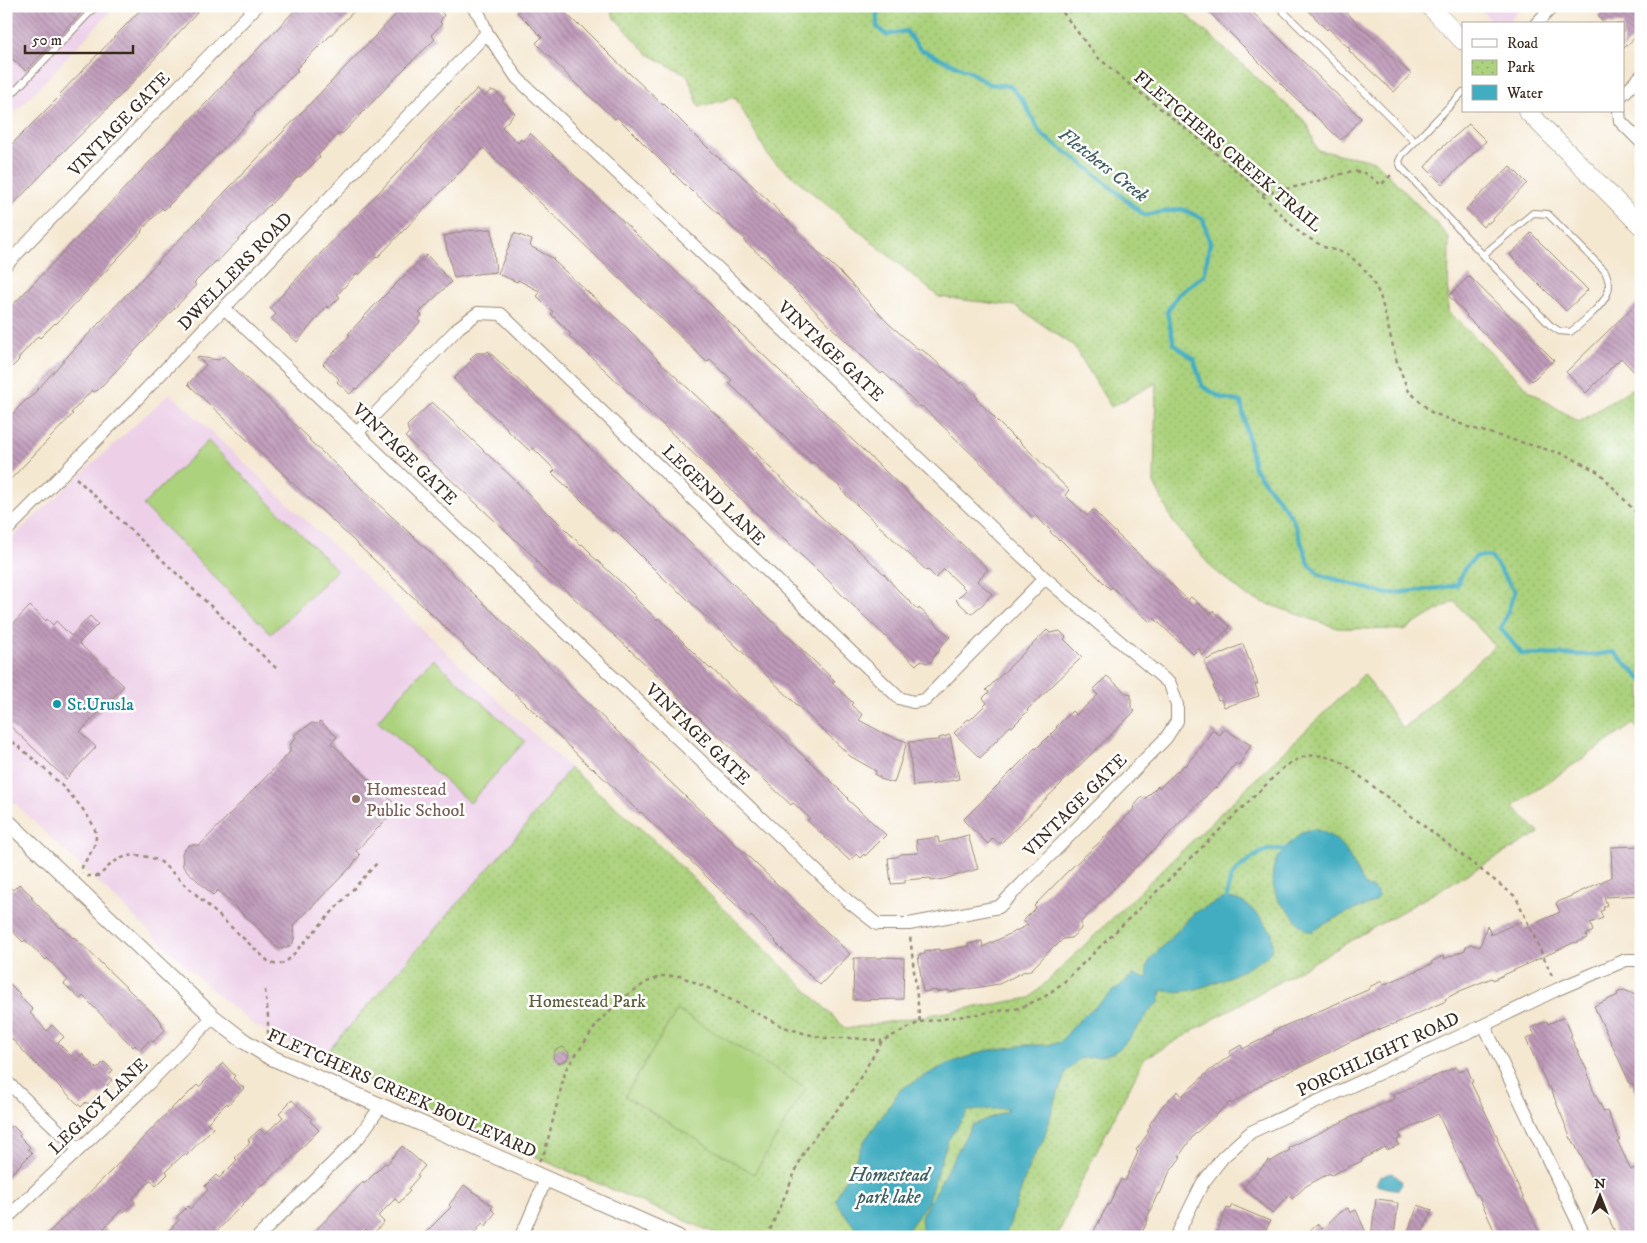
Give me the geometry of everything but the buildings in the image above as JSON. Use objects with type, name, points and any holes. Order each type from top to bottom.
[{"type":"main road","points":[[1429,6],[1462,40]]},
{"type":"main road","points":[[1528,112],[1641,226]]},
{"type":"street","name":"VINTAGE GATE","points":[[6,265],[256,6]]},
{"type":"street","name":"VINTAGE GATE","points":[[224,308],[358,433],[849,902],[876,924],[909,924],[999,907],[1166,738],[1177,721],[1177,705],[1170,684],[1045,578],[517,78],[472,6]]},
{"type":"street","points":[[1538,22],[1553,6]]},
{"type":"street","name":"DWELLERS ROAD","points":[[6,531],[224,308],[487,32]]},
{"type":"street","points":[[1624,93],[1641,76]]},
{"type":"street","points":[[1619,112],[1620,121],[1641,142]]},
{"type":"street","name":"LEGEND LANE","points":[[358,433],[460,327],[478,313],[501,314],[898,698],[913,702],[924,700],[1045,578]]},
{"type":"street","name":"FLETCHERS CREEK BOULEVARD","points":[[6,820],[213,1017],[244,1041],[268,1056],[678,1237]]},
{"type":"street","name":"PORCHLIGHT ROAD","points":[[1176,1237],[1202,1184],[1223,1157],[1251,1132],[1558,989],[1626,960],[1641,960]]},
{"type":"street","name":"LEGACY LANE","points":[[6,1219],[148,1084],[213,1017]]},
{"type":"street","points":[[1484,1025],[1585,1237]]},
{"type":"street","points":[[6,1081],[78,1149]]},
{"type":"street","points":[[258,1237],[359,1137],[381,1106]]},
{"type":"street","points":[[520,1237],[526,1228],[546,1179]]},
{"type":"lane","points":[[6,100],[96,6]]},
{"type":"lane","points":[[1278,6],[1415,142]]},
{"type":"lane","points":[[6,83],[15,92]]},
{"type":"lane","points":[[1462,93],[1402,155],[1399,161],[1401,167],[1483,255],[1550,325],[1559,331],[1570,332],[1578,327],[1607,296],[1609,280],[1605,271],[1548,214],[1533,213],[1483,255]]},
{"type":"path","name":"FLETCHERS CREEK TRAIL","points":[[1058,6],[1094,54],[1247,180],[1300,233],[1324,247],[1348,254],[1368,273],[1380,295],[1397,362],[1408,390],[1431,412],[1468,427],[1566,456],[1600,473],[1641,518]]},
{"type":"path","points":[[1260,194],[1304,186],[1352,171],[1364,173],[1381,185],[1391,174]]},
{"type":"path","points":[[75,477],[278,670]]},
{"type":"path","points":[[6,737],[63,788],[89,817],[94,826],[96,836],[94,845],[82,867],[84,876],[98,876],[119,859],[130,856],[153,857],[161,862],[273,964],[281,966],[288,960],[378,862]]},
{"type":"path","points":[[539,1161],[545,1151],[566,1069],[598,1023],[621,999],[647,982],[662,976],[680,976],[708,988],[784,1027],[824,1038],[882,1041],[920,1022],[1020,1008],[1044,998],[1064,982],[1282,769],[1292,761],[1305,756],[1331,757],[1343,763],[1516,897],[1558,989]]},
{"type":"path","points":[[909,924],[920,1022]]},
{"type":"path","points":[[265,990],[268,1034]]},
{"type":"path","points":[[767,1237],[803,1154],[816,1135],[851,1093],[882,1041]]},
{"type":"shaded area","points":[[6,6],[116,6],[6,122]]},
{"type":"shaded area","points":[[1477,6],[1523,6],[1508,22],[1493,22]]},
{"type":"shaded area","points":[[170,393],[570,768],[523,829],[321,1059],[253,1024],[204,983],[6,795],[6,543]]},
{"type":"green space","name":"Homestead Park","points":[[610,6],[1177,6],[1307,123],[1317,150],[1375,161],[1449,237],[1448,312],[1531,392],[1579,422],[1636,386],[1641,391],[1641,732],[1633,724],[1513,806],[1539,833],[1144,1059],[1081,1182],[1057,1237],[724,1237],[552,1164],[321,1059],[523,829],[570,768],[655,841],[846,1029],[1030,998],[1364,674],[1403,729],[1495,646],[1454,601],[1404,630],[1337,628],[1248,597],[1212,568],[1173,522],[1154,483],[1156,383],[1111,407],[1074,346],[1015,306],[939,297],[769,157],[735,97],[699,107],[688,76],[648,54],[614,17]]},
{"type":"green space","points":[[208,441],[337,570],[271,634],[143,505]]},
{"type":"green space","points":[[433,659],[525,741],[470,803],[377,721]]},
{"type":"green space","points":[[677,1010],[806,1088],[754,1174],[625,1096]]},
{"type":"water","points":[[1314,829],[1334,838],[1341,844],[1366,887],[1374,889],[1378,897],[1376,901],[1364,907],[1355,909],[1313,931],[1307,931],[1278,901],[1272,881],[1273,869],[1277,858],[1302,832]]},
{"type":"water","name":"Homestead park lake","points":[[1222,899],[1240,901],[1256,912],[1272,932],[1271,951],[1248,968],[1203,987],[1170,992],[1162,990],[1159,1003],[1150,1010],[1122,1046],[1107,1055],[1079,1059],[1066,1072],[1043,1141],[1030,1163],[1007,1232],[1001,1237],[923,1237],[921,1217],[972,1125],[1005,1112],[1008,1108],[968,1111],[948,1140],[927,1203],[903,1237],[860,1235],[835,1200],[865,1140],[901,1089],[947,1064],[984,1051],[1060,1042],[1081,1018],[1133,975],[1148,977],[1147,966],[1150,960],[1194,913]]},
{"type":"water","points":[[1392,1173],[1401,1180],[1402,1184],[1399,1189],[1377,1185],[1376,1183],[1380,1176]]},
{"type":"waterway","name":"Fletchers Creek","points":[[881,6],[877,15],[877,27],[886,35],[906,31],[920,49],[970,72],[989,84],[1010,86],[1024,102],[1041,134],[1083,164],[1144,215],[1182,209],[1203,219],[1210,243],[1204,275],[1178,295],[1167,312],[1174,344],[1194,359],[1202,386],[1222,398],[1241,402],[1254,468],[1292,517],[1309,564],[1320,575],[1387,594],[1457,585],[1465,568],[1477,556],[1491,557],[1515,592],[1501,629],[1522,654],[1594,655],[1614,652],[1641,679]]},
{"type":"waterway","points":[[1227,899],[1231,878],[1239,869],[1254,857],[1268,850],[1285,849]]},
{"type":"place","name":"St.Urusla","points":[[57,704]]},
{"type":"place","name":"Homestead Public School","points":[[356,799]]}]
